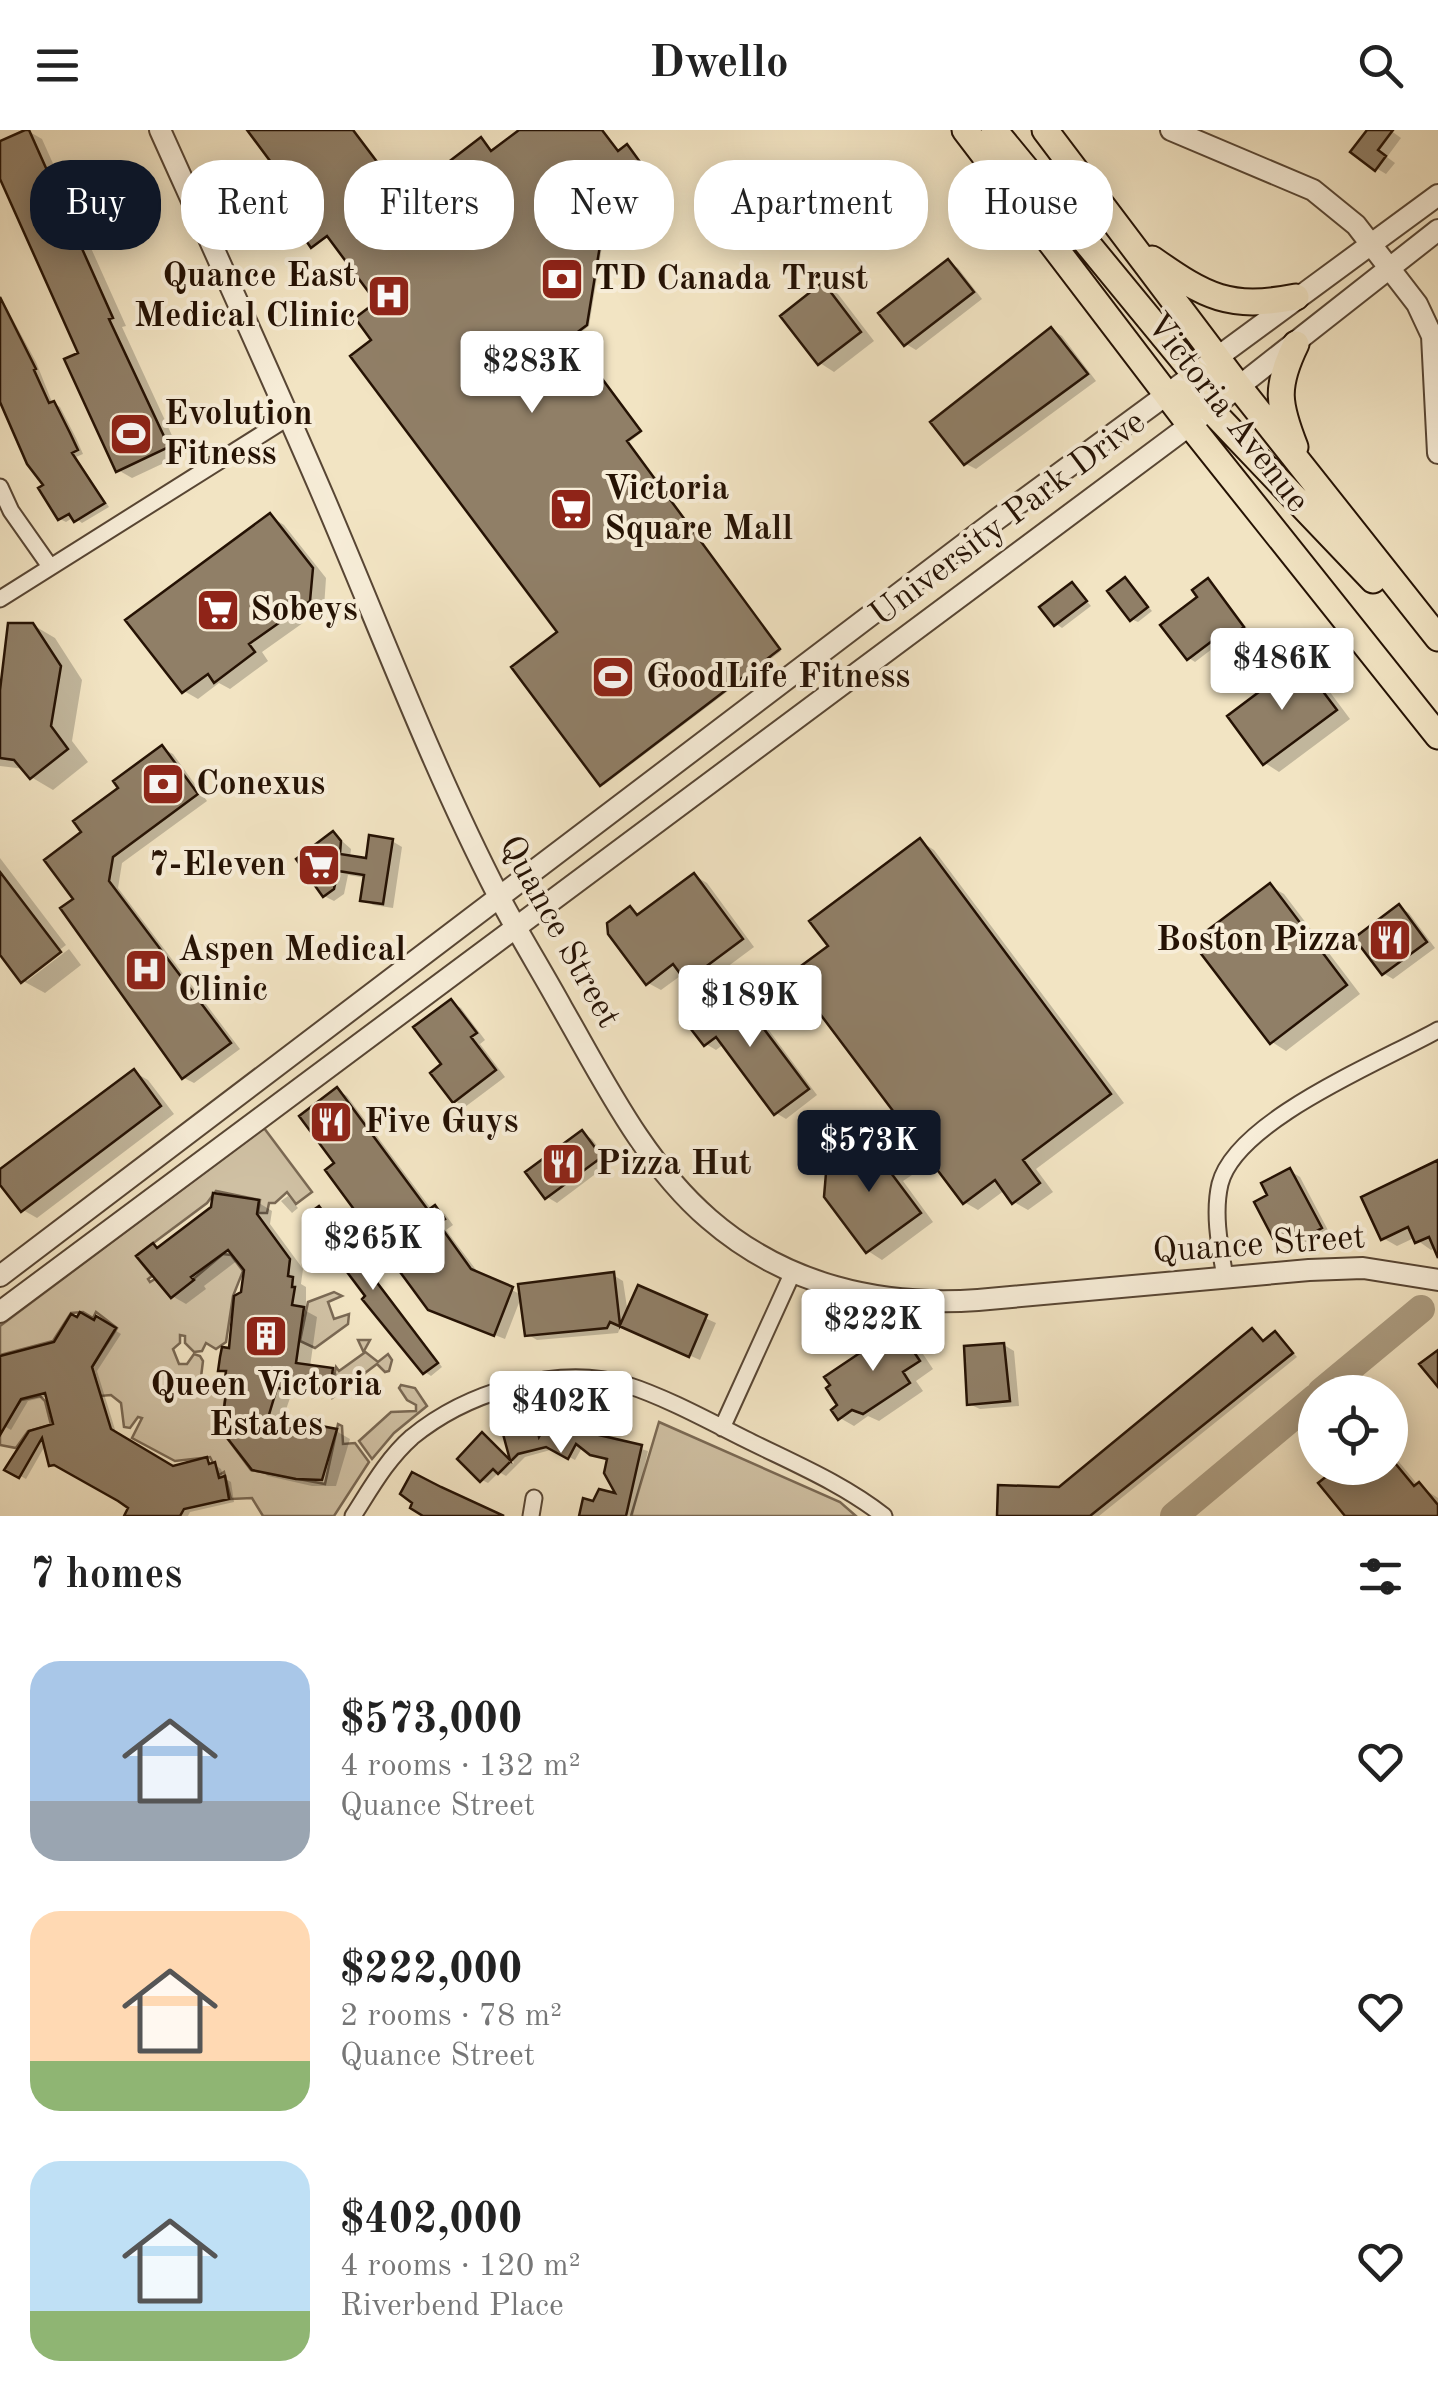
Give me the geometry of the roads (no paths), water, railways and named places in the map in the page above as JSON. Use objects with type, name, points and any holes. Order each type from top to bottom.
[{"type":"highway","name":"Victoria Avenue","points":[[965,130],[1166,392],[1200,417],[1438,736]]},
{"type":"highway","points":[[994,130],[1193,372],[1218,387],[1238,387]]},
{"type":"highway","name":"Victoria Avenue","points":[[1045,130],[1238,387],[1438,641]]},
{"type":"highway","points":[[1132,245],[1189,284],[1229,302],[1296,297]]},
{"type":"highway","points":[[1296,344],[1282,375],[1280,403],[1304,470]]},
{"type":"highway","points":[[1200,417],[1438,641]]},
{"type":"street","name":"Quance Street","points":[[160,130],[289,417],[427,741],[500,898],[604,1080],[658,1165],[711,1222],[746,1247],[793,1272],[868,1297],[932,1303],[1363,1268],[1438,1280]]},
{"type":"street","points":[[1171,130],[1314,190],[1344,213],[1370,243],[1417,304],[1432,336],[1438,453]]},
{"type":"street","name":"University Park Drive","points":[[0,1276],[1166,392],[1438,195]]},
{"type":"street","name":"University Park Drive","points":[[0,1312],[1200,417],[1438,230]]},
{"type":"street","points":[[0,598],[289,417]]},
{"type":"street","points":[[0,487],[11,511],[49,565]]},
{"type":"street","points":[[342,1016],[336,1044],[345,1057]]},
{"type":"street","points":[[1225,1277],[1218,1234],[1220,1183],[1236,1156],[1258,1132],[1294,1106],[1438,1030]]},
{"type":"street","points":[[722,1428],[793,1272]]},
{"type":"street","points":[[356,1515],[386,1465],[412,1437],[481,1396],[552,1381],[590,1380],[627,1385],[722,1428],[856,1493],[884,1516]]},
{"type":"street","points":[[530,1516],[534,1498]]},
{"type":"waterway","points":[[1341,1375],[1421,1309]]},
{"type":"waterway","points":[[1174,1516],[1298,1412]]},
{"type":"place","name":"TD Canada Trust","points":[[562,279]]},
{"type":"place","name":"Quance East Medical Clinic","points":[[389,296]]},
{"type":"place","name":"Evolution Fitness","points":[[131,434]]},
{"type":"place","name":"Victoria Square Mall","points":[[571,509]]},
{"type":"place","name":"Sobeys","points":[[218,610]]},
{"type":"place","name":"GoodLife Fitness","points":[[613,677]]},
{"type":"place","name":"Conexus","points":[[163,784]]},
{"type":"place","name":"7-Eleven","points":[[319,865]]},
{"type":"place","name":"Boston Pizza","points":[[1390,940]]},
{"type":"place","name":"Aspen Medical Clinic","points":[[146,970]]},
{"type":"place","name":"Five Guys","points":[[331,1122]]},
{"type":"place","name":"Pizza Hut","points":[[563,1164]]},
{"type":"place","name":"Queen Victoria Estates","points":[[266,1336]]}]
